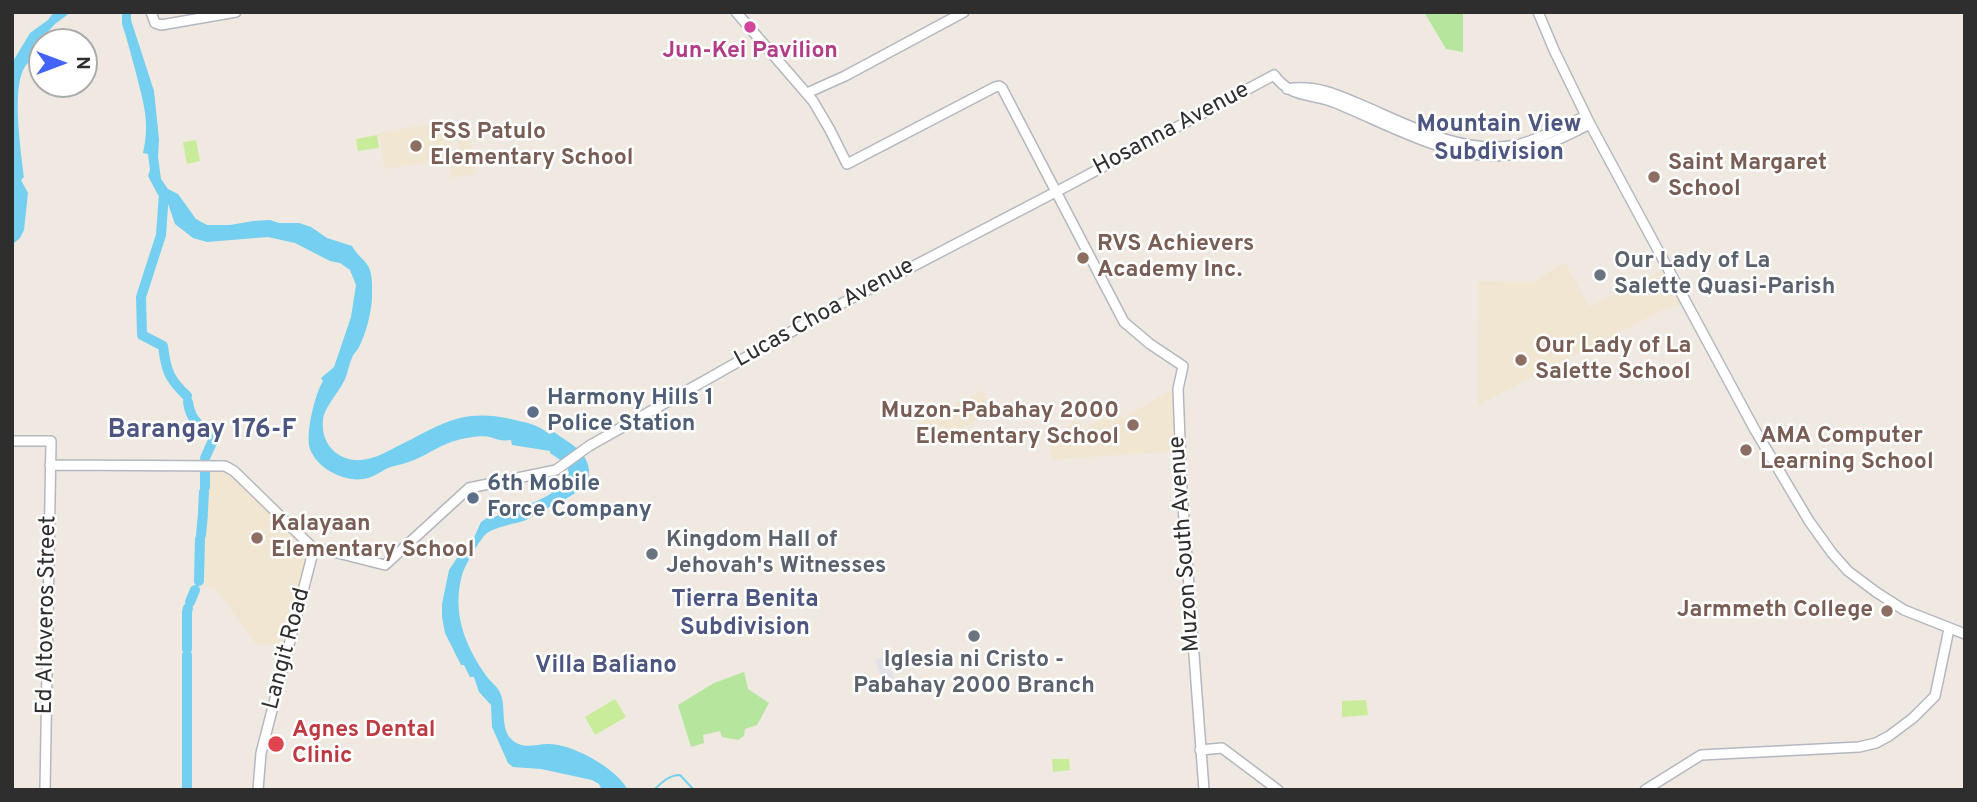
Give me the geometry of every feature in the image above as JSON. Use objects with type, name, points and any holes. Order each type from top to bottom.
[{"type":"street","points":[[151,12],[155,23],[161,25],[236,12]]},
{"type":"street","points":[[736,12],[807,93],[847,164],[999,86],[1057,191]]},
{"type":"street","points":[[807,93],[845,76],[964,12]]},
{"type":"street","points":[[1538,12],[1588,120],[1756,432],[1809,521],[1848,571],[1895,605],[1965,634]]},
{"type":"street","name":"Hosanna Avenue","points":[[1069,185],[1274,75],[1287,89],[1297,94],[1374,115],[1402,132],[1451,149],[1488,156],[1527,151],[1588,120]]},
{"type":"street","name":"Lucas Choa Avenue","points":[[315,550],[385,565],[469,488],[547,473],[564,466],[584,449],[835,307],[1069,185]]},
{"type":"street","name":"Muzon South Avenue","points":[[1057,191],[1120,317],[1128,328],[1183,366],[1178,389],[1178,422],[1204,790]]},
{"type":"street","name":"Ed Altoveros Street","points":[[12,441],[51,441],[45,790]]},
{"type":"street","points":[[50,465],[229,467],[315,550]]},
{"type":"street","name":"Langit Road","points":[[258,790],[261,753],[315,550]]},
{"type":"street","points":[[1645,790],[1700,754],[1859,747],[1876,743],[1913,718],[1935,696],[1949,629]]},
{"type":"street","points":[[1200,750],[1222,748],[1278,790]]},
{"type":"shaded area","name":"FSS Patulo Elementary School","points":[[448,121],[454,158],[385,169],[379,133]]},
{"type":"shaded area","name":"FSS Patulo Elementary School","points":[[469,132],[476,174],[451,178],[449,162],[462,159],[456,134]]},
{"type":"shaded area","name":"Our Lady of La Salette School","points":[[1565,262],[1589,307],[1663,270],[1681,304],[1662,310],[1478,405],[1479,281],[1534,282]]},
{"type":"shaded area","name":"Muzon-Pabahay 2000 Elementary School","points":[[1174,389],[1174,451],[1051,460],[1049,438],[1078,420],[1084,429],[1118,410],[1123,418]]},
{"type":"shaded area","points":[[983,391],[993,410],[945,438],[919,430],[918,423]]},
{"type":"shaded area","points":[[211,469],[232,472],[306,541],[308,558],[286,645],[256,644],[217,590],[205,585],[204,534]]},
{"type":"shaded area","points":[[886,656],[894,680],[884,684],[875,660]]},
{"type":"green space","points":[[1424,12],[1463,12],[1463,52],[1446,49]]},
{"type":"green space","points":[[377,135],[379,148],[358,151],[356,139]]},
{"type":"green space","points":[[196,140],[200,161],[187,164],[183,142]]},
{"type":"green space","points":[[744,672],[748,689],[769,703],[757,725],[745,729],[744,736],[738,740],[722,737],[720,731],[703,735],[704,743],[691,747],[678,705],[714,683]]},
{"type":"green space","points":[[615,699],[626,717],[595,735],[585,717]]},
{"type":"green space","points":[[1366,700],[1368,715],[1342,717],[1342,701]]},
{"type":"green space","points":[[1052,759],[1069,759],[1070,770],[1053,772]]},
{"type":"water","points":[[54,12],[71,12],[51,28],[37,28]]},
{"type":"water","points":[[122,12],[131,12],[131,20],[154,91],[161,179],[168,189],[178,194],[196,219],[207,225],[270,220],[299,223],[311,227],[327,238],[352,246],[370,269],[372,298],[366,330],[352,357],[345,380],[324,415],[324,436],[332,449],[345,458],[366,459],[453,420],[479,415],[511,419],[536,426],[550,434],[554,432],[583,455],[589,474],[574,494],[526,520],[494,529],[483,537],[462,575],[459,614],[471,651],[501,695],[506,730],[512,740],[525,746],[558,745],[581,753],[604,766],[628,790],[602,790],[599,784],[592,780],[541,769],[513,767],[508,763],[492,727],[491,705],[479,692],[474,677],[470,677],[464,665],[461,665],[445,633],[442,604],[449,570],[473,540],[481,522],[535,502],[556,490],[569,473],[566,464],[550,451],[512,445],[511,440],[483,436],[452,442],[363,479],[339,476],[318,462],[310,449],[310,424],[323,381],[321,378],[334,367],[351,317],[356,285],[350,270],[295,243],[268,237],[207,242],[193,238],[175,224],[164,192],[158,195],[148,176],[148,154],[143,153],[145,114],[122,24]]},
{"type":"water","points":[[28,36],[28,64],[21,77],[18,112],[24,177],[21,180],[28,193],[24,230],[12,245],[12,63]]},
{"type":"waterway","points":[[164,193],[161,235],[141,297],[142,335],[163,346],[169,374],[187,396]]},
{"type":"waterway","points":[[188,402],[196,422],[213,433],[214,438],[205,458]]},
{"type":"waterway","points":[[205,472],[205,487]]},
{"type":"waterway","points":[[203,511],[204,492]]},
{"type":"waterway","points":[[201,535],[203,514]]},
{"type":"waterway","points":[[199,581],[200,539]]},
{"type":"waterway","points":[[190,602],[195,590]]},
{"type":"waterway","points":[[187,649],[188,608]]},
{"type":"waterway","points":[[187,655],[187,790]]},
{"type":"waterway","points":[[654,790],[676,775],[680,775],[694,790]]},
{"type":"place","name":"Jun-Kei Pavilion","points":[[750,27]]},
{"type":"place","name":"FSS Patulo Elementary School","points":[[416,146]]},
{"type":"place","name":"Saint Margaret School","points":[[1654,177]]},
{"type":"place","name":"RVS Achievers Academy Inc.","points":[[1083,258]]},
{"type":"place","name":"Our Lady of La Salette Quasi-Parish","points":[[1600,275]]},
{"type":"place","name":"Our Lady of La Salette School","points":[[1521,360]]},
{"type":"place","name":"Harmony Hills 1 Police Station","points":[[533,412]]},
{"type":"place","name":"Muzon-Pabahay 2000 Elementary School","points":[[1133,425]]},
{"type":"place","name":"AMA Computer Learning School","points":[[1746,450]]},
{"type":"place","name":"6th Mobile Force Company","points":[[473,498]]},
{"type":"place","name":"Kalayaan Elementary School","points":[[257,538]]},
{"type":"place","name":"Kingdom Hall of Jehovah's Witnesses","points":[[652,554]]},
{"type":"place","name":"Jarmmeth College","points":[[1887,611]]},
{"type":"place","name":"Iglesia ni Cristo - Pabahay 2000 Branch","points":[[974,636]]},
{"type":"place","name":"Agnes Dental Clinic","points":[[276,744]]},
{"type":"district","name":"Mountain View Subdivision","points":[[1499,140]]},
{"type":"district","name":"Barangay 176-F","points":[[202,432]]},
{"type":"district","name":"Tierra Benita Subdivision","points":[[745,615]]},
{"type":"district","name":"Villa Baliano","points":[[606,667]]}]
